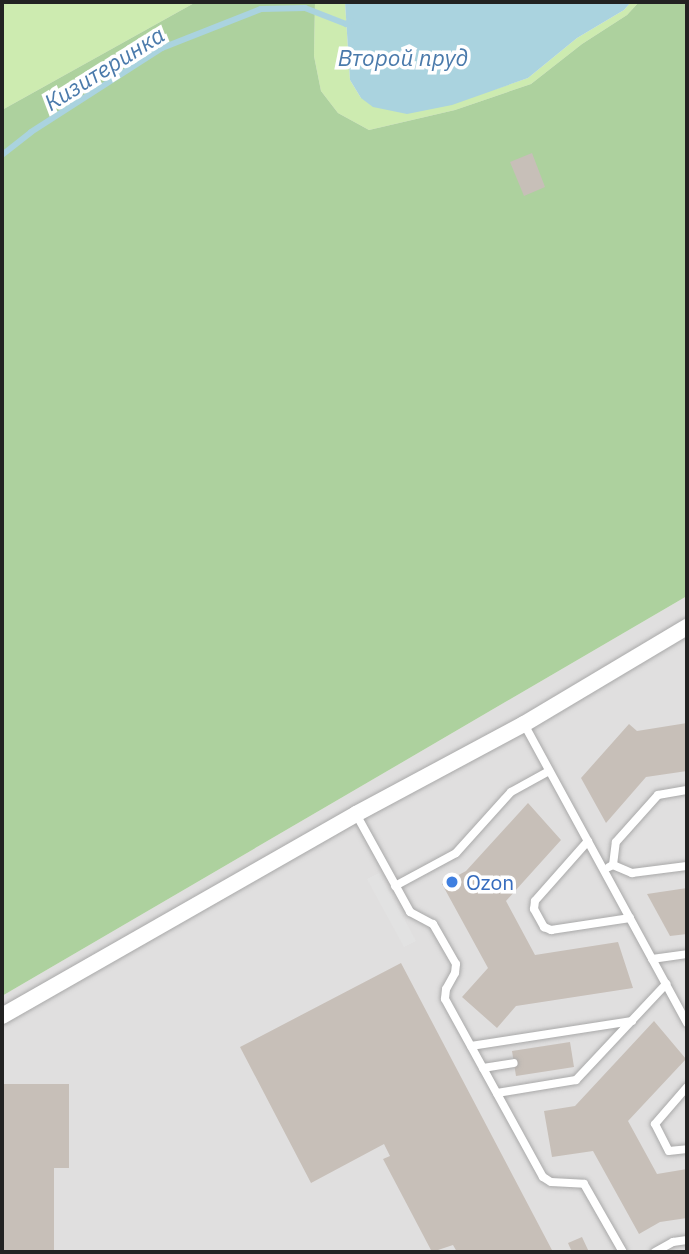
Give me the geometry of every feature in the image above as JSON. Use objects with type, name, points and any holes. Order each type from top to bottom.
[{"type":"street","points":[[2,1016],[356,814],[524,724],[687,627]]},
{"type":"lane","points":[[524,724],[687,1023]]},
{"type":"lane","points":[[395,886],[456,853],[511,792],[550,771]]},
{"type":"lane","points":[[613,865],[616,842],[657,795],[687,790]]},
{"type":"lane","points":[[356,814],[410,912],[437,929],[456,964],[456,973],[444,994],[543,1177],[551,1182],[584,1184],[623,1252]]},
{"type":"lane","points":[[588,841],[535,901],[534,909],[544,927],[551,930],[630,918]]},
{"type":"lane","points":[[603,869],[613,865],[632,873],[687,866]]},
{"type":"lane","points":[[652,959],[687,954]]},
{"type":"lane","points":[[497,1093],[576,1080],[666,984]]},
{"type":"lane","points":[[471,1046],[632,1021]]},
{"type":"lane","points":[[483,1068],[514,1063]]},
{"type":"lane","points":[[687,1087],[654,1124],[669,1151],[687,1149]]},
{"type":"lane","points":[[655,1252],[673,1242],[687,1240]]},
{"type":"shaded area","points":[[687,596],[687,1252],[2,1252],[2,996]]},
{"type":"shaded area","points":[[379,873],[416,941],[404,947],[367,879]]},
{"type":"green space","points":[[2,2],[196,2],[2,110]]},
{"type":"green space","points":[[196,2],[315,2],[314,56],[321,91],[338,113],[369,130],[455,110],[531,84],[582,44],[627,15],[639,2],[687,2],[687,596],[2,996],[2,110]]},
{"type":"green space","points":[[315,2],[345,2],[350,80],[361,98],[493,90],[528,78],[577,38],[624,10],[631,2],[639,2],[627,15],[582,44],[531,84],[455,110],[369,130],[338,113],[321,91],[314,56]]},
{"type":"water","name":"Второй пруд","points":[[345,2],[631,2],[624,10],[577,38],[528,78],[452,105],[407,114],[373,107],[361,98],[350,80]]},
{"type":"building","points":[[532,153],[545,187],[524,196],[510,162]]},
{"type":"building","points":[[687,723],[687,771],[646,777],[606,823],[581,778],[629,724],[637,731]]},
{"type":"building","points":[[528,803],[561,840],[506,901],[535,955],[618,942],[633,988],[516,1006],[497,1028],[462,997],[488,968],[442,884],[466,871]]},
{"type":"building","points":[[687,888],[687,934],[670,936],[647,894]]},
{"type":"building","points":[[401,963],[553,1252],[457,1252],[453,1245],[432,1252],[383,1159],[390,1156],[384,1144],[311,1183],[240,1047]]},
{"type":"building","points":[[654,1021],[686,1059],[628,1121],[657,1174],[687,1169],[687,1218],[660,1222],[639,1234],[593,1151],[552,1157],[544,1111],[575,1106]]},
{"type":"building","points":[[570,1042],[574,1067],[516,1076],[512,1051]]},
{"type":"building","points":[[2,1084],[69,1084],[69,1168],[54,1168],[54,1252],[2,1252]]},
{"type":"building","points":[[582,1237],[589,1252],[572,1252],[568,1243]]},
{"type":"waterway","name":"Кизитеринка","points":[[2,155],[31,132],[162,48],[261,9],[305,8],[346,24],[351,21]]},
{"type":"place","name":"Ozon","points":[[452,882]]}]
